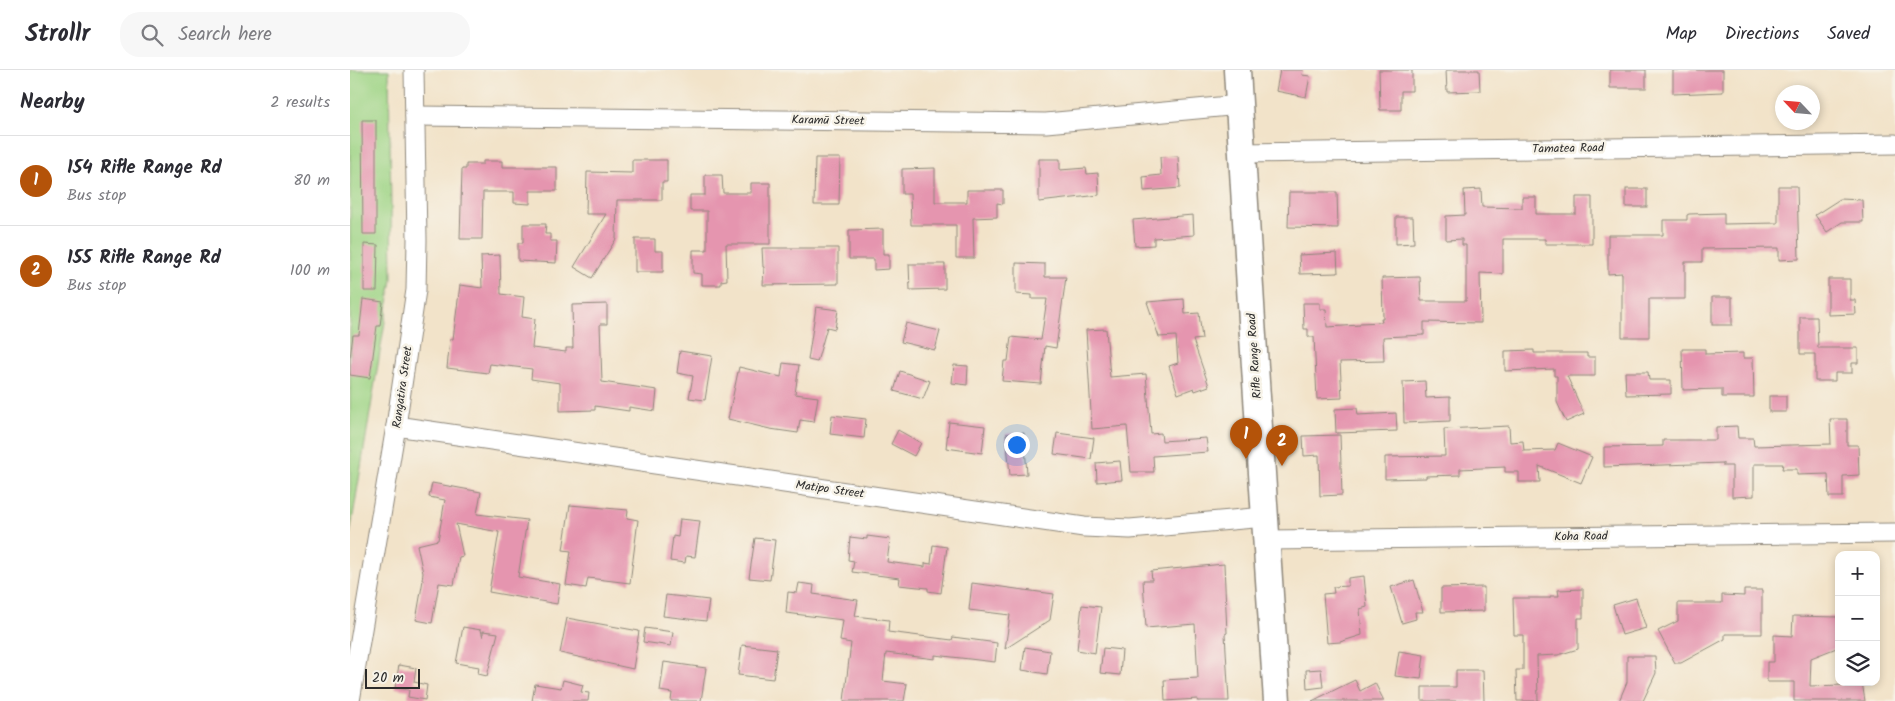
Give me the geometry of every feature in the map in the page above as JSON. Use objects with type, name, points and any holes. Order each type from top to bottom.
[{"type":"street","name":"Rangatira Street","points":[[350,701],[396,426],[416,290],[414,70]]},
{"type":"street","name":"Rifle Range Road","points":[[1238,70],[1277,701]]},
{"type":"street","name":"Karamū Street","points":[[415,116],[1046,123],[1240,105]]},
{"type":"street","name":"Tamatea Road","points":[[1242,153],[1895,144]]},
{"type":"street","name":"Matipo Street","points":[[396,426],[1084,527],[1266,529]]},
{"type":"street","name":"Koha Road","points":[[1266,529],[1895,533]]},
{"type":"green space","points":[[350,70],[389,70],[392,279],[350,534]]},
{"type":"building","points":[[1280,70],[1303,70],[1302,75],[1310,76],[1306,97],[1276,91]]},
{"type":"building","points":[[1379,70],[1412,70],[1412,91],[1401,91],[1401,110],[1380,110]]},
{"type":"building","points":[[1446,70],[1479,70],[1480,91],[1447,92]]},
{"type":"building","points":[[1610,70],[1646,70],[1646,88],[1610,88]]},
{"type":"building","points":[[1673,70],[1723,70],[1723,92],[1673,94]]},
{"type":"building","points":[[362,120],[376,120],[376,234],[363,234]]},
{"type":"building","points":[[1178,156],[1180,188],[1144,191],[1143,177],[1161,175],[1160,157]]},
{"type":"building","points":[[815,158],[840,158],[839,205],[814,205]]},
{"type":"building","points":[[1039,159],[1060,159],[1060,170],[1086,168],[1087,174],[1098,173],[1099,195],[1039,202]]},
{"type":"building","points":[[632,160],[667,160],[667,182],[662,182],[662,200],[617,200],[616,239],[592,278],[574,267],[606,214],[586,214],[587,172],[632,173]]},
{"type":"building","points":[[483,161],[502,161],[502,167],[557,167],[557,191],[530,191],[530,204],[514,203],[514,192],[483,192],[482,239],[460,239],[462,169],[466,169],[466,164],[483,164]]},
{"type":"building","points":[[935,168],[935,202],[967,202],[967,190],[1003,190],[1003,204],[997,203],[997,217],[973,218],[974,258],[956,258],[956,225],[911,225],[910,194],[902,194],[902,169]]},
{"type":"building","points":[[705,175],[722,175],[723,193],[751,193],[751,183],[770,183],[770,244],[726,244],[727,280],[721,281],[721,285],[702,285],[702,274],[693,273],[693,250],[707,250],[707,211],[690,211],[690,195],[705,195]]},
{"type":"building","points":[[1778,186],[1797,186],[1799,259],[1779,260],[1779,248],[1702,249],[1702,262],[1685,262],[1685,299],[1649,299],[1649,337],[1622,337],[1622,273],[1608,274],[1608,235],[1663,235],[1663,220],[1687,220],[1687,215],[1689,214],[1724,213],[1724,224],[1778,223]]},
{"type":"building","points":[[1481,189],[1482,207],[1522,208],[1522,197],[1536,197],[1536,214],[1576,214],[1576,197],[1592,197],[1592,244],[1545,244],[1545,239],[1503,239],[1503,274],[1480,273],[1481,323],[1424,322],[1424,335],[1383,337],[1384,361],[1340,362],[1342,398],[1317,399],[1314,337],[1308,337],[1308,329],[1304,329],[1303,303],[1320,303],[1320,309],[1326,309],[1327,327],[1382,322],[1382,278],[1420,277],[1421,301],[1466,301],[1466,245],[1462,245],[1462,239],[1446,240],[1446,216],[1465,215],[1464,190]]},
{"type":"building","points":[[1626,189],[1647,189],[1647,207],[1626,207]]},
{"type":"building","points":[[1289,192],[1337,192],[1338,228],[1288,227]]},
{"type":"building","points":[[1840,199],[1862,200],[1863,222],[1842,222],[1827,232],[1815,215]]},
{"type":"building","points":[[1193,215],[1194,235],[1154,238],[1154,245],[1135,246],[1133,220]]},
{"type":"building","points":[[1396,217],[1413,217],[1414,243],[1396,244]]},
{"type":"building","points":[[523,224],[546,224],[545,234],[550,234],[550,241],[557,241],[556,263],[518,261],[518,243],[523,243]]},
{"type":"building","points":[[883,229],[883,254],[889,254],[889,269],[874,270],[874,259],[849,259],[849,230]]},
{"type":"building","points":[[635,239],[655,239],[655,251],[663,251],[663,272],[635,272]]},
{"type":"building","points":[[364,244],[378,245],[377,291],[364,291]]},
{"type":"building","points":[[762,248],[838,248],[838,284],[763,285]]},
{"type":"building","points":[[1337,253],[1338,273],[1300,274],[1299,255]]},
{"type":"building","points":[[500,255],[501,294],[524,297],[522,317],[535,319],[532,348],[566,352],[566,348],[573,348],[572,305],[607,304],[607,324],[600,324],[602,382],[657,390],[655,411],[629,407],[629,411],[595,406],[595,410],[560,411],[560,383],[531,379],[532,369],[490,364],[488,373],[447,368],[450,339],[453,339],[460,285],[482,288],[481,256]]},
{"type":"building","points":[[1016,263],[1045,264],[1045,277],[1066,277],[1056,348],[1045,346],[1041,384],[1002,381],[1004,361],[1008,361],[1011,337],[1041,340],[1047,299],[1032,299],[1032,295],[1016,294]]},
{"type":"building","points":[[909,264],[945,264],[945,289],[910,290]]},
{"type":"building","points":[[1828,279],[1850,279],[1850,300],[1855,300],[1856,314],[1828,315]]},
{"type":"building","points":[[1712,297],[1732,297],[1732,325],[1712,325]]},
{"type":"building","points":[[363,299],[383,302],[380,326],[377,326],[370,378],[350,375],[353,335],[359,335]]},
{"type":"building","points":[[1184,299],[1185,314],[1199,313],[1202,339],[1193,340],[1209,386],[1195,391],[1194,388],[1178,394],[1169,366],[1178,363],[1176,336],[1159,337],[1147,302]]},
{"type":"building","points":[[816,307],[838,310],[835,329],[827,327],[817,362],[808,360]]},
{"type":"building","points":[[1800,317],[1817,317],[1818,348],[1858,348],[1858,363],[1852,363],[1852,373],[1835,373],[1835,381],[1815,381],[1815,354],[1800,354]]},
{"type":"building","points":[[906,323],[940,331],[935,350],[901,342]]},
{"type":"building","points":[[1106,329],[1110,377],[1146,374],[1151,434],[1161,433],[1162,441],[1206,438],[1208,452],[1153,456],[1154,472],[1131,472],[1127,426],[1092,429],[1086,330]]},
{"type":"building","points":[[1682,349],[1705,349],[1705,354],[1743,353],[1743,358],[1753,358],[1754,397],[1722,397],[1722,389],[1683,390]]},
{"type":"building","points":[[1534,350],[1534,353],[1587,353],[1587,357],[1595,357],[1595,376],[1567,376],[1584,414],[1566,422],[1557,402],[1557,376],[1554,376],[1554,369],[1505,371],[1505,351]]},
{"type":"building","points":[[680,351],[712,356],[705,400],[689,398],[693,376],[677,373]]},
{"type":"building","points":[[783,363],[799,365],[795,394],[818,397],[814,422],[800,420],[798,433],[770,429],[728,419],[739,367],[781,377]]},
{"type":"building","points":[[954,365],[968,366],[967,385],[952,383]]},
{"type":"building","points":[[900,371],[930,381],[923,399],[894,391]]},
{"type":"building","points":[[1625,372],[1648,372],[1649,380],[1671,380],[1671,394],[1626,395]]},
{"type":"building","points":[[1425,381],[1426,398],[1450,397],[1450,421],[1404,423],[1403,382]]},
{"type":"building","points":[[1769,396],[1786,396],[1786,412],[1769,412]]},
{"type":"building","points":[[1357,408],[1358,415],[1396,413],[1397,431],[1336,433],[1335,409]]},
{"type":"building","points":[[832,415],[866,419],[864,438],[830,434]]},
{"type":"building","points":[[1830,419],[1847,419],[1847,445],[1858,445],[1859,475],[1843,476],[1843,497],[1829,497],[1828,474],[1797,475],[1797,469],[1782,469],[1783,464],[1754,464],[1754,496],[1732,497],[1732,466],[1723,466],[1723,463],[1604,467],[1604,447],[1663,446],[1663,440],[1716,440],[1716,427],[1737,426],[1738,438],[1753,438],[1754,446],[1831,444]]},
{"type":"building","points":[[949,422],[985,426],[982,453],[946,448]]},
{"type":"building","points":[[1509,426],[1510,442],[1523,441],[1524,451],[1555,450],[1558,443],[1592,457],[1581,483],[1539,466],[1540,482],[1519,482],[1519,472],[1505,472],[1505,467],[1460,469],[1460,475],[1385,479],[1385,457],[1445,456],[1444,429]]},
{"type":"building","points":[[898,430],[921,443],[914,456],[891,444]]},
{"type":"building","points":[[1024,433],[1027,474],[1010,475],[1006,434]]},
{"type":"building","points":[[1057,433],[1094,438],[1091,459],[1054,454]]},
{"type":"building","points":[[1340,435],[1342,495],[1320,496],[1319,455],[1304,456],[1303,436]]},
{"type":"building","points":[[1120,461],[1122,480],[1097,482],[1096,463]]},
{"type":"building","points":[[432,483],[481,492],[477,514],[527,520],[518,577],[560,584],[557,604],[489,592],[499,532],[456,524],[463,556],[459,557],[454,585],[439,583],[432,623],[416,620],[423,580],[417,545],[438,540],[445,500],[429,497]]},
{"type":"building","points":[[570,505],[628,510],[627,518],[638,520],[630,583],[588,578],[586,588],[566,585],[571,551],[563,550]]},
{"type":"building","points":[[680,519],[700,521],[695,557],[686,556],[685,563],[670,561],[673,536],[678,537]]},
{"type":"building","points":[[867,536],[890,539],[887,562],[925,567],[925,563],[931,564],[933,545],[947,547],[941,593],[928,591],[928,588],[899,585],[900,578],[852,572],[854,561],[848,560],[850,537],[867,539]]},
{"type":"building","points":[[755,538],[775,540],[770,580],[749,578]]},
{"type":"building","points":[[1224,564],[1227,633],[1225,634],[1229,701],[1197,701],[1198,699],[1165,701],[1164,680],[1198,678],[1195,624],[1146,628],[1143,580],[1152,580],[1151,571]]},
{"type":"building","points":[[1364,576],[1367,607],[1360,609],[1362,635],[1340,642],[1327,643],[1323,594],[1334,593],[1333,587],[1348,586],[1348,578]]},
{"type":"building","points":[[1414,580],[1423,612],[1415,612],[1416,619],[1402,623],[1391,587]]},
{"type":"building","points":[[799,583],[814,585],[813,594],[858,600],[855,616],[889,620],[888,632],[952,640],[953,637],[997,643],[995,662],[935,655],[935,659],[886,653],[883,681],[907,684],[904,701],[844,701],[851,643],[840,641],[843,620],[786,613],[788,592],[797,593]]},
{"type":"building","points":[[972,583],[1054,594],[1050,620],[1005,649],[1010,615],[969,610]]},
{"type":"building","points":[[1484,587],[1484,611],[1441,612],[1441,588]]},
{"type":"building","points":[[1583,589],[1583,618],[1578,618],[1578,649],[1558,655],[1537,656],[1538,701],[1517,701],[1516,670],[1523,670],[1523,635],[1514,635],[1513,598],[1550,598],[1550,596],[1559,596],[1558,590]]},
{"type":"building","points":[[1744,590],[1762,590],[1762,634],[1725,634],[1725,639],[1681,663],[1675,663],[1658,631],[1678,621],[1678,603],[1722,603],[1722,595],[1744,596]]},
{"type":"building","points":[[666,595],[709,600],[706,621],[663,616]]},
{"type":"building","points":[[1636,598],[1646,628],[1622,635],[1613,605]]},
{"type":"building","points":[[1082,605],[1101,607],[1095,653],[1077,650]]},
{"type":"building","points":[[1793,616],[1835,617],[1835,649],[1811,658],[1810,686],[1863,686],[1865,701],[1794,701],[1794,682],[1767,682],[1767,662],[1774,662],[1774,635],[1792,636]]},
{"type":"building","points":[[567,618],[639,631],[633,669],[560,653]]},
{"type":"building","points":[[463,627],[481,630],[483,637],[483,631],[498,633],[487,676],[478,674],[479,667],[456,663]]},
{"type":"building","points":[[645,628],[673,632],[671,646],[643,642]]},
{"type":"building","points":[[742,645],[777,649],[773,679],[738,675]]},
{"type":"building","points":[[1025,647],[1050,651],[1047,674],[1022,670]]},
{"type":"building","points":[[1103,648],[1122,650],[1120,675],[1100,673]]},
{"type":"building","points":[[1399,651],[1424,655],[1421,679],[1395,676]]},
{"type":"building","points":[[1627,656],[1655,656],[1656,673],[1643,701],[1619,701],[1627,682]]},
{"type":"building","points":[[664,662],[706,668],[701,701],[671,701],[672,693],[660,691]]},
{"type":"building","points":[[399,665],[416,668],[414,682],[427,685],[425,700],[408,697],[409,690],[395,688]]},
{"type":"building","points":[[1321,669],[1323,687],[1307,689],[1306,670]]},
{"type":"building","points":[[1456,670],[1483,670],[1484,701],[1422,701],[1422,687],[1456,687]]},
{"type":"building","points":[[563,680],[583,685],[581,692],[589,693],[588,701],[532,701],[535,684],[561,688]]},
{"type":"building","points":[[1355,680],[1360,691],[1375,683],[1384,701],[1312,701]]},
{"type":"place","name":"154 Rifle Range Rd","points":[[1246,459]]},
{"type":"place","name":"155 Rifle Range Rd","points":[[1282,466]]}]
